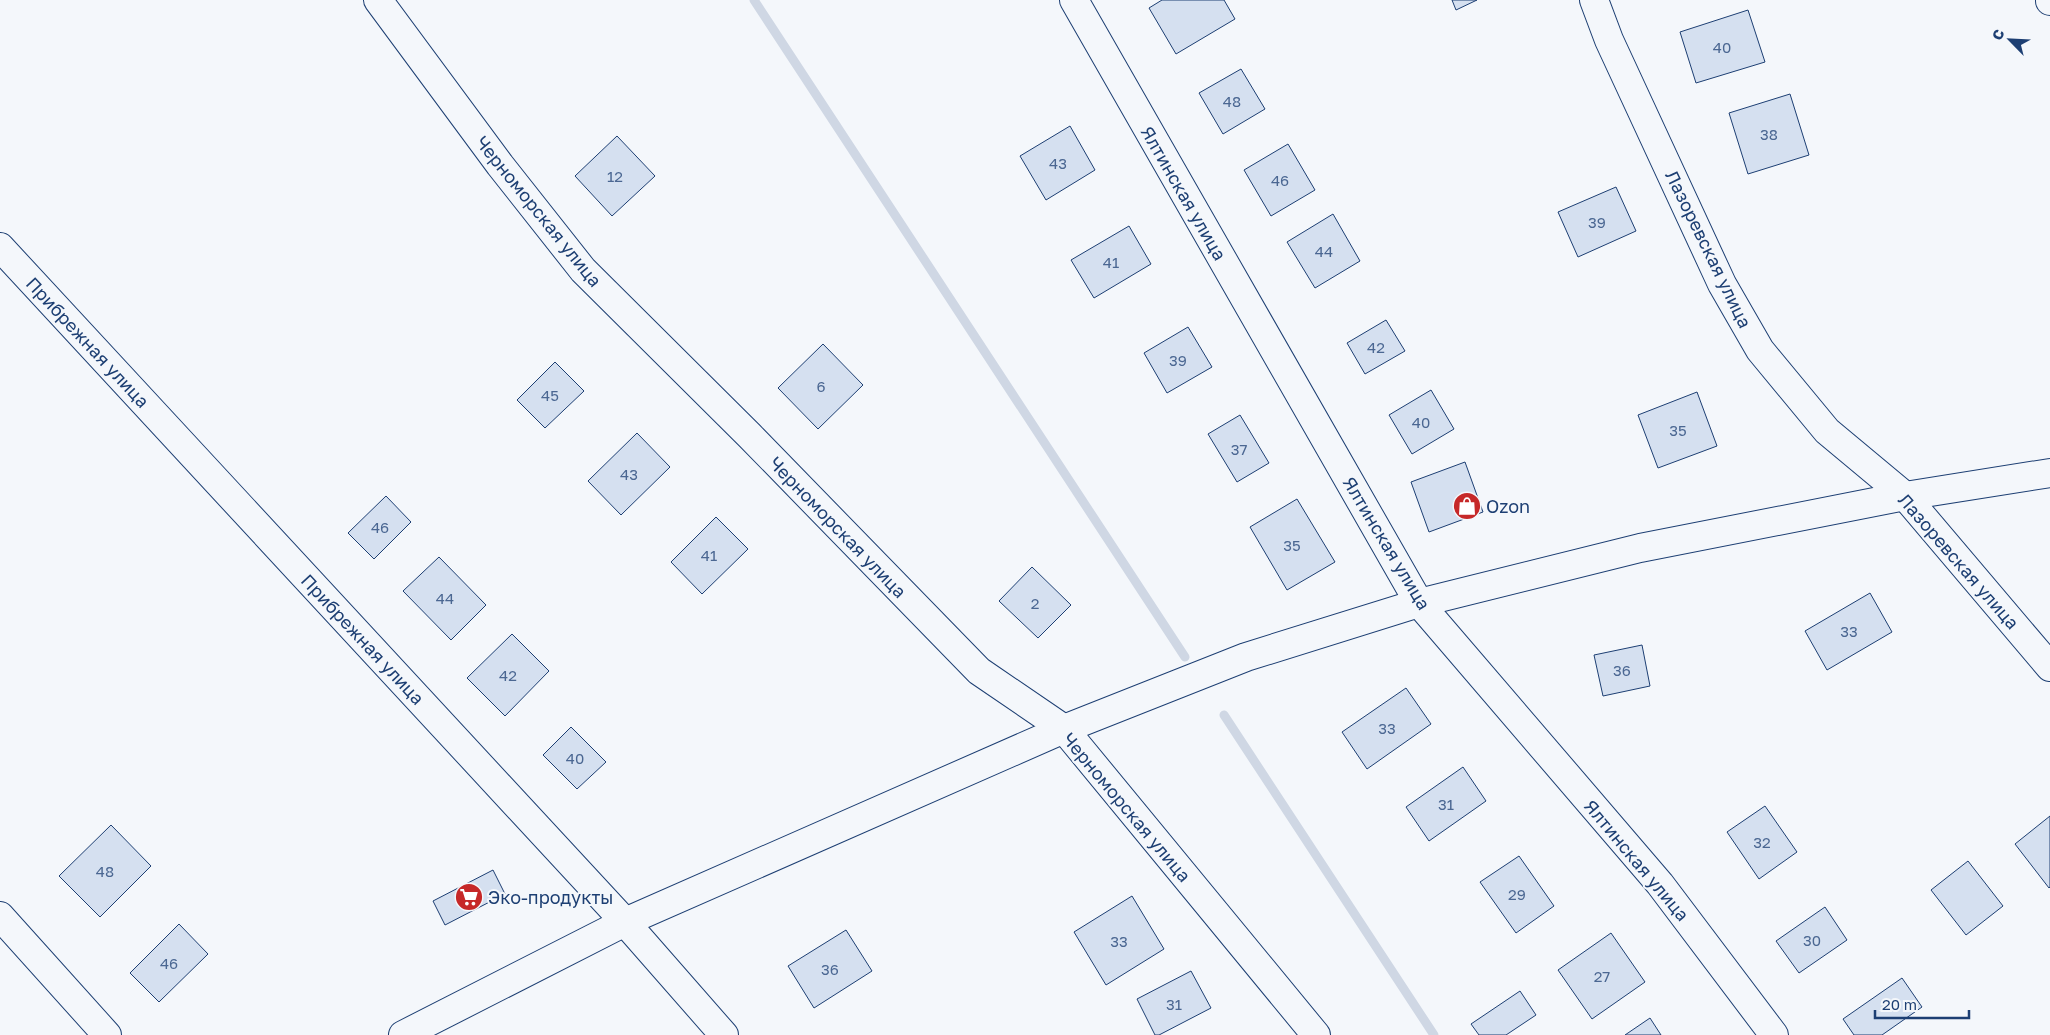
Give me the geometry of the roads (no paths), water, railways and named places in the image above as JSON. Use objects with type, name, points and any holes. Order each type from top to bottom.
[{"type":"street","name":"Черноморская улица","points":[[378,0],[500,165],[583,270],[743,429],[979,671],[1064,729],[1316,1035]]},
{"type":"street","name":"Ялтинская улица","points":[[1074,0],[1419,603],[1660,884],[1774,1035]]},
{"type":"street","name":"Лазоревская улица","points":[[1594,0],[1609,40],[1722,284],[1760,350],[1827,431],[1905,496],[2050,667]]},
{"type":"street","name":"Прибрежная улица","points":[[0,246],[625,922],[724,1035]]},
{"type":"street","points":[[403,1035],[625,922],[1064,729],[1246,657],[1419,603],[1640,548],[1905,496],[2050,473]]},
{"type":"street","points":[[0,916],[107,1035]]},
{"type":"waterway","points":[[754,0],[1185,657]]},
{"type":"waterway","points":[[1224,715],[1434,1035]]},
{"type":"place","name":"Ozon","points":[[1467,506]]},
{"type":"place","name":"Эко-продукты","points":[[469,897]]}]
